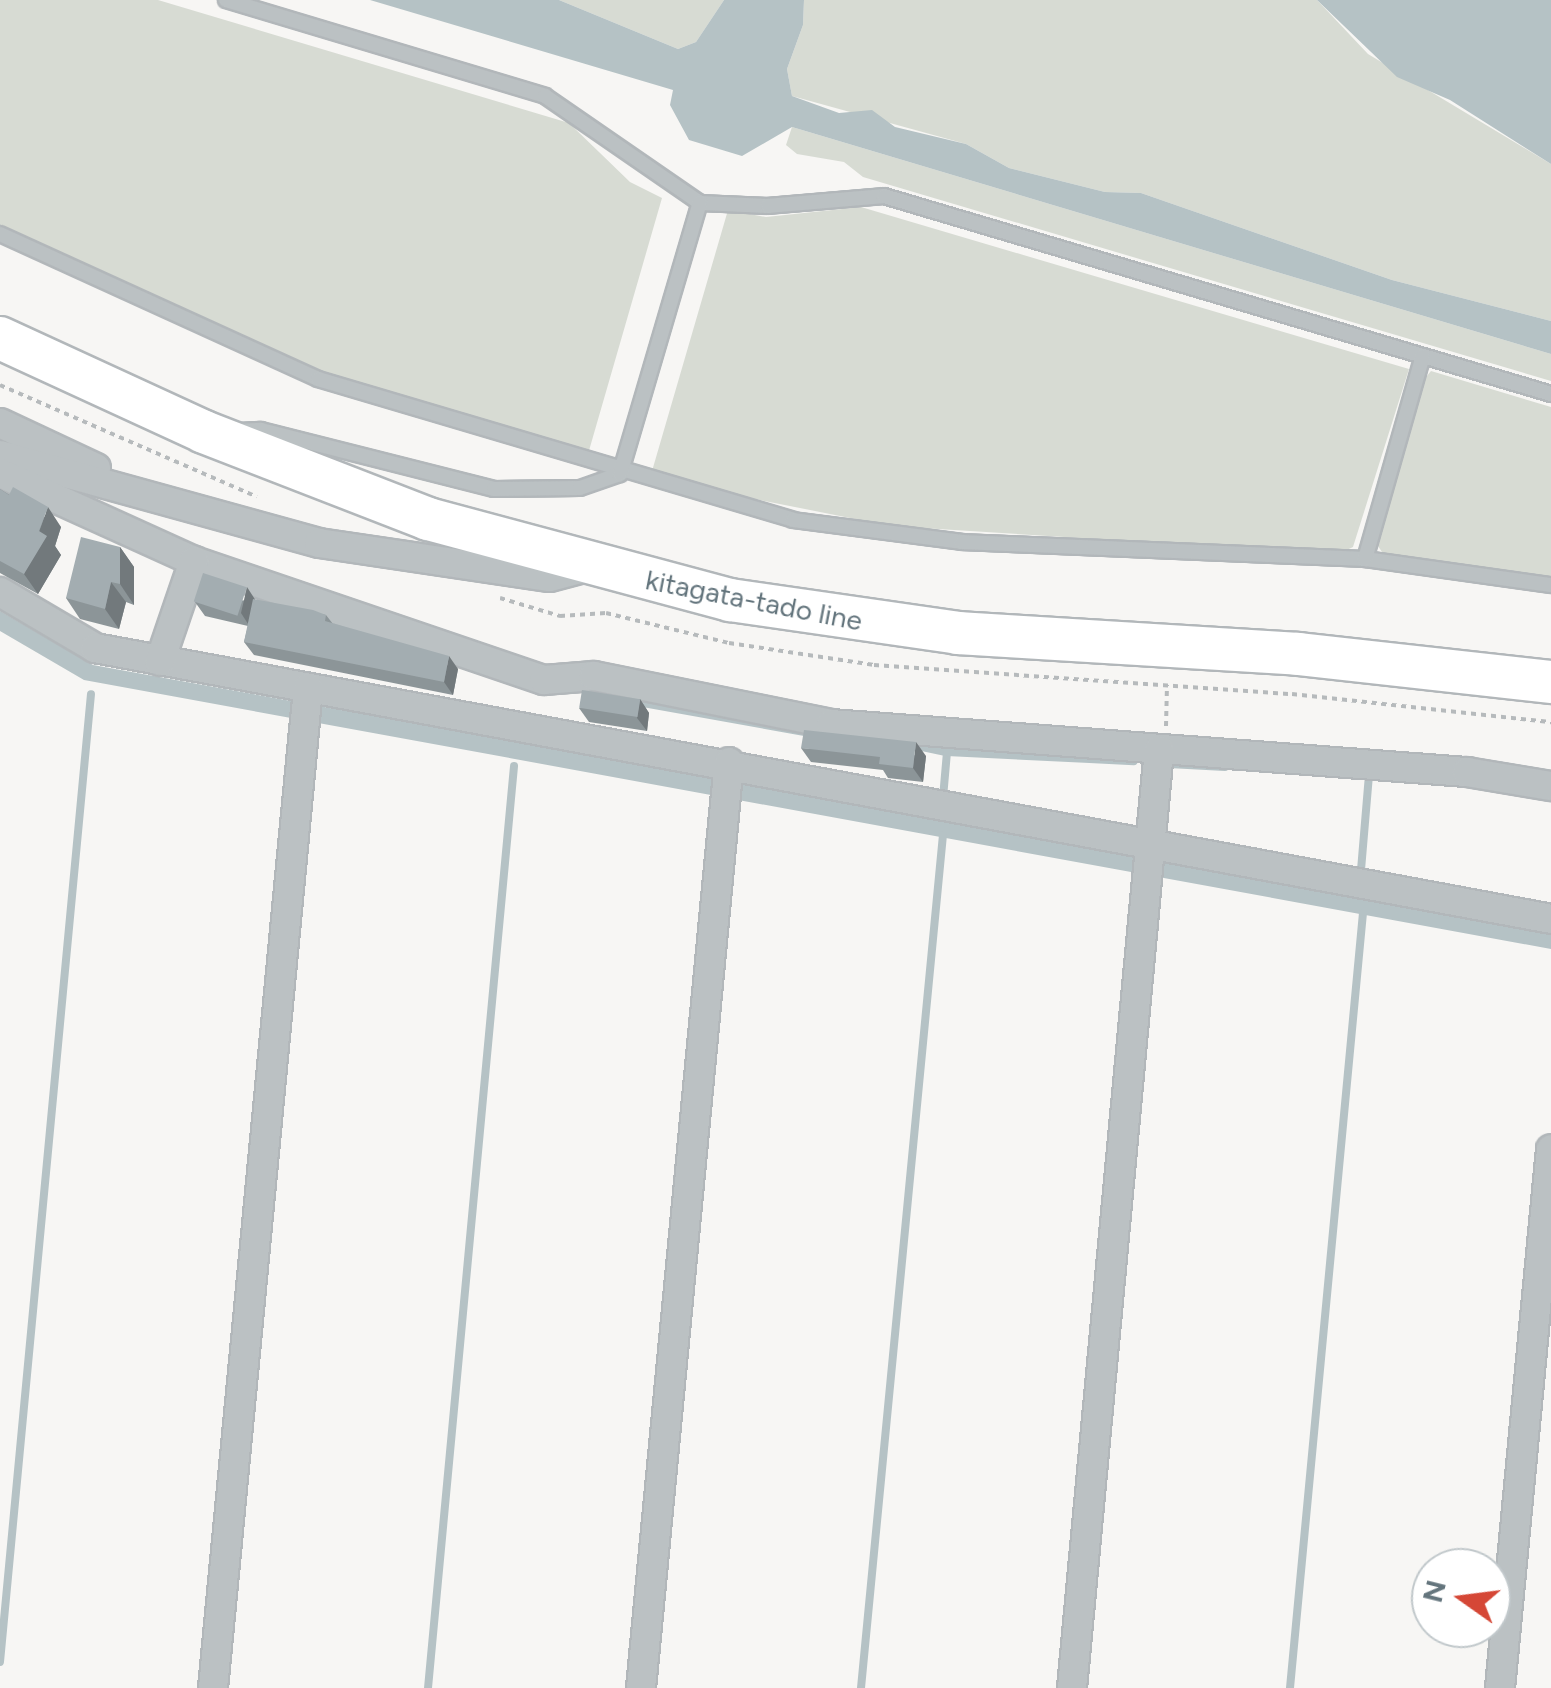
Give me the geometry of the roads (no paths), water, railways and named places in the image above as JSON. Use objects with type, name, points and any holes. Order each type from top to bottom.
[{"type":"main road","name":"kitagata-tado line","points":[[0,338],[204,432],[428,519],[588,567],[829,617],[1551,682]]},
{"type":"street","points":[[0,424],[147,492]]},
{"type":"street","points":[[0,455],[147,492],[320,543],[550,577],[588,567]]},
{"type":"street","points":[[0,474],[194,561],[544,680],[594,676],[831,724],[1467,772],[1551,786]]},
{"type":"street","points":[[160,660],[194,561]]},
{"type":"street","points":[[0,592],[94,648],[160,660],[306,701],[1149,858],[1551,920]]},
{"type":"street","points":[[212,1688],[306,701]]},
{"type":"street","points":[[1072,1688],[1162,750]]},
{"type":"street","points":[[641,1688],[727,778]]},
{"type":"street","points":[[1500,1688],[1551,1149]]},
{"type":"lane","points":[[226,0],[546,96],[700,202],[768,206],[884,196],[1551,394]]},
{"type":"lane","points":[[620,474],[700,202]]},
{"type":"lane","points":[[0,234],[318,379],[620,474],[793,520],[962,542],[1365,559],[1551,585]]},
{"type":"lane","points":[[1365,559],[1423,356]]},
{"type":"lane","points":[[204,432],[260,430],[494,489],[580,488],[620,474]]},
{"type":"waterway","points":[[0,1662],[91,694]]},
{"type":"waterway","points":[[632,701],[810,733]]},
{"type":"waterway","points":[[908,744],[947,752],[944,790]]},
{"type":"waterway","points":[[947,752],[1134,761]]},
{"type":"waterway","points":[[1169,764],[1225,767]]},
{"type":"waterway","points":[[428,1688],[514,766]]},
{"type":"waterway","points":[[1361,870],[1369,775],[1364,774]]},
{"type":"waterway","points":[[861,1688],[943,835]]},
{"type":"waterway","points":[[1290,1688],[1363,913]]}]
